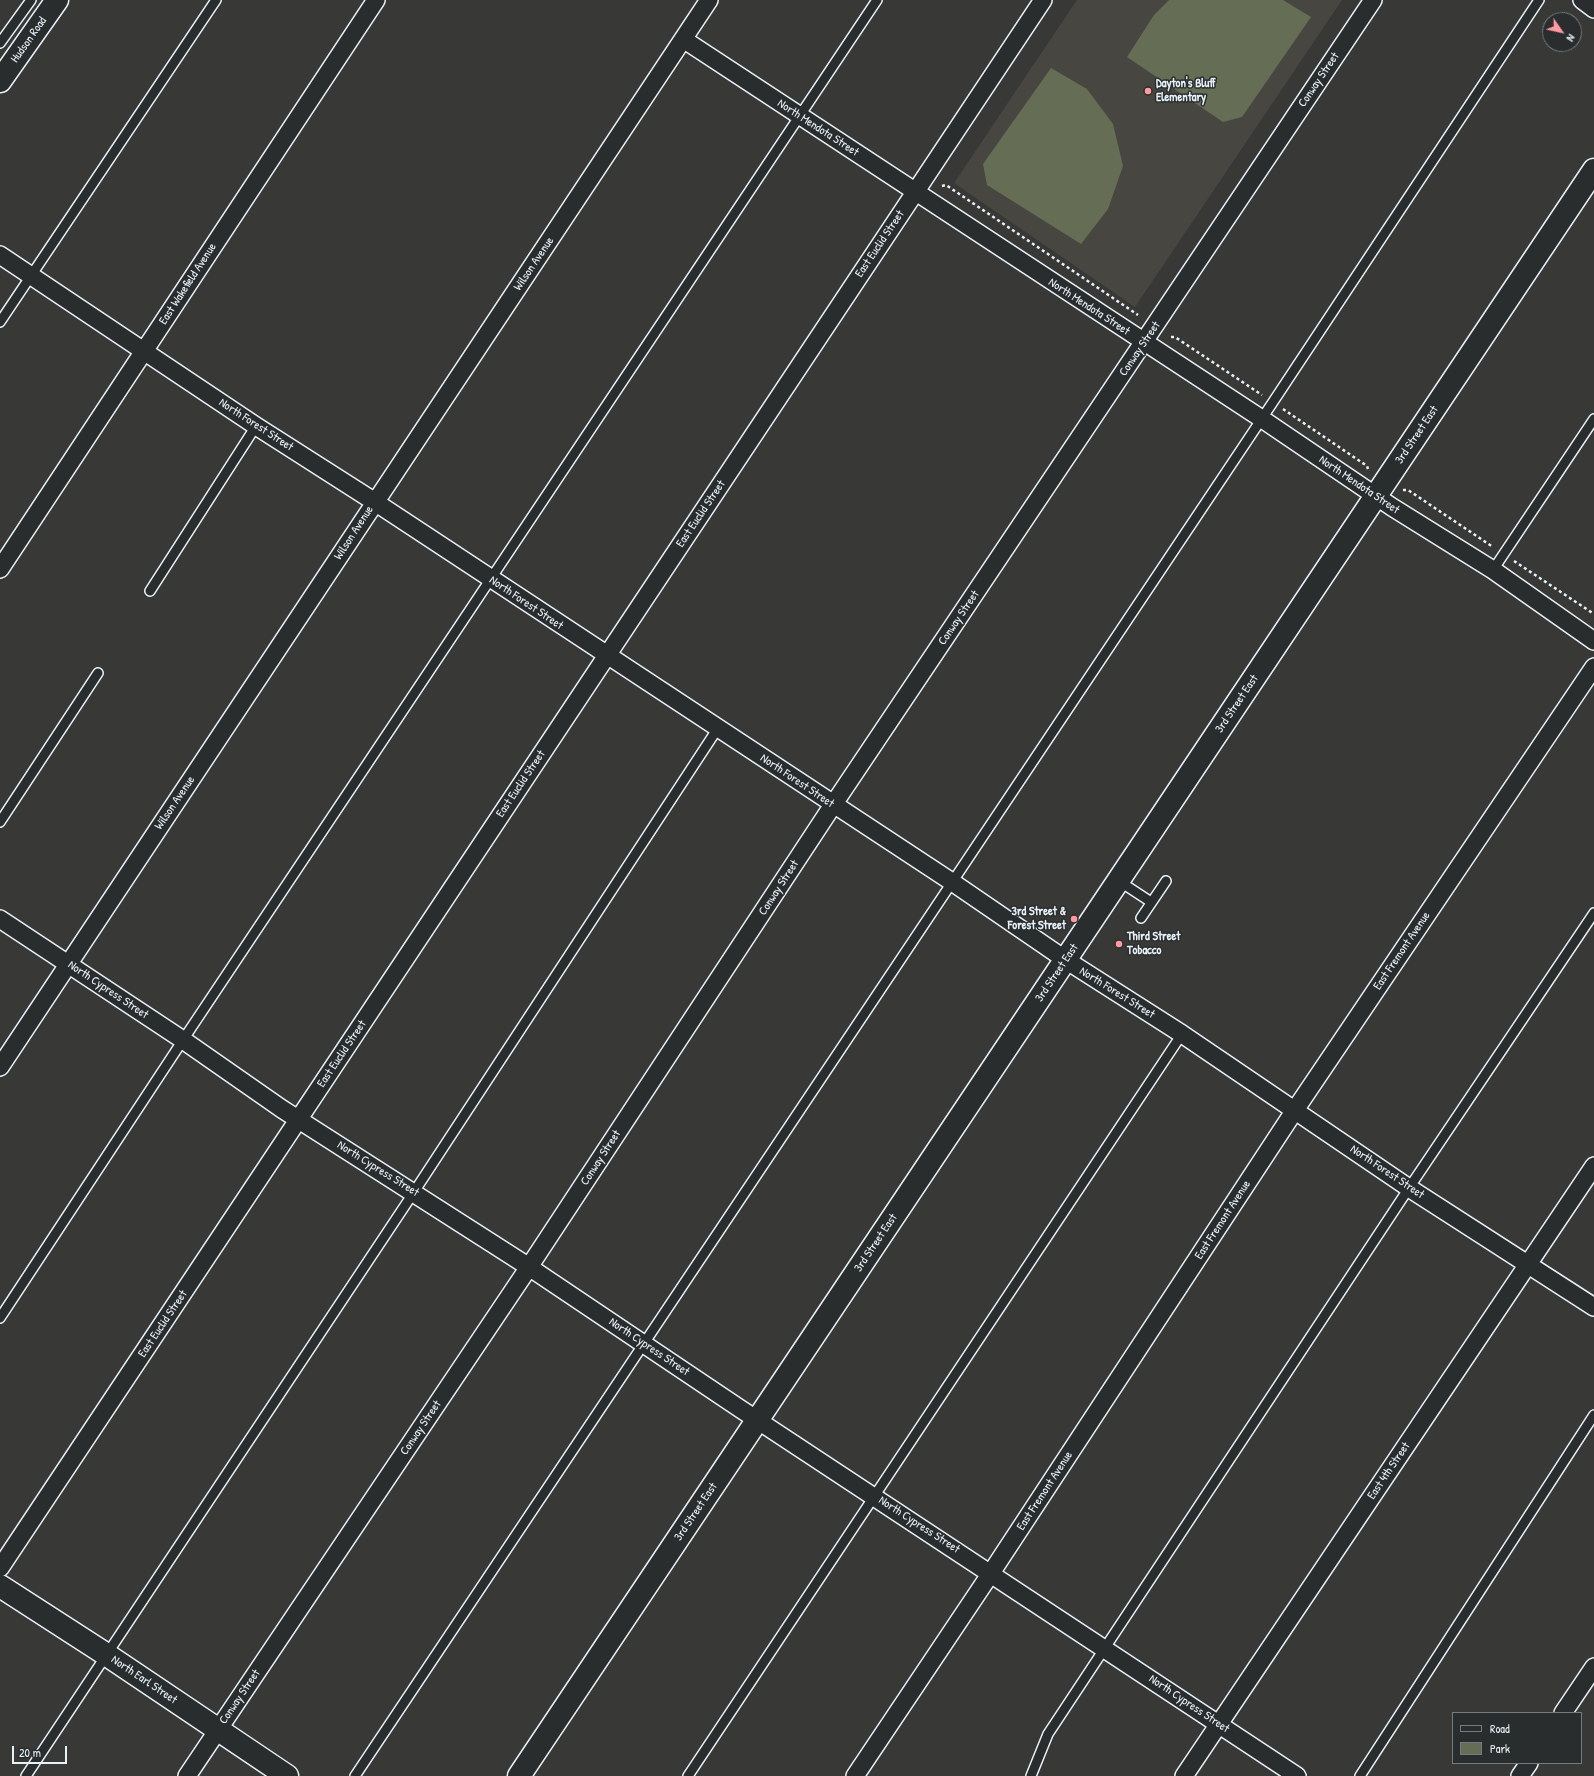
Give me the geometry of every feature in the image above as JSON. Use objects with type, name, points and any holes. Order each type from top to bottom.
[{"type":"street","name":"Hudson Road","points":[[0,81],[58,0]]},
{"type":"street","name":"East Wakefield Avenue","points":[[0,569],[376,0]]},
{"type":"street","name":"Wilson Avenue","points":[[0,1067],[709,0]]},
{"type":"street","name":"East Euclid Street","points":[[0,1568],[1043,0]]},
{"type":"street","name":"Conway Street","points":[[186,1776],[529,1267],[834,805],[1372,0]]},
{"type":"street","points":[[1582,0],[1594,8]]},
{"type":"street","name":"North Mendota Street","points":[[683,39],[1144,343],[1262,419],[1376,497],[1493,570],[1594,641]]},
{"type":"street","name":"3rd Street East","points":[[519,1776],[1594,170]]},
{"type":"street","name":"North Forest Street","points":[[0,255],[256,426],[375,502],[606,656],[952,882],[1066,960],[1182,1034],[1409,1188],[1594,1307]]},
{"type":"street","name":"East Fremont Avenue","points":[[854,1776],[991,1573],[1295,1110],[1594,667]]},
{"type":"street","name":"North Cypress Street","points":[[0,919],[183,1040],[298,1119],[529,1267],[1297,1776]]},
{"type":"street","name":"East 4th Street","points":[[1184,1776],[1594,1166]]},
{"type":"street","name":"North Earl Street","points":[[0,1586],[107,1655],[288,1776]]},
{"type":"street","points":[[1564,1712],[1589,1686],[1594,1666]]},
{"type":"street","points":[[1520,1776],[1528,1764]]},
{"type":"lane","points":[[0,43],[31,0]]},
{"type":"lane","points":[[0,322],[216,0]]},
{"type":"lane","points":[[0,1318],[183,1040],[877,0]]},
{"type":"lane","points":[[355,1776],[1262,419],[1540,0]]},
{"type":"lane","points":[[1493,570],[1594,419]]},
{"type":"lane","points":[[150,590],[256,426]]},
{"type":"lane","points":[[0,822],[98,673]]},
{"type":"lane","points":[[26,1776],[414,1192],[718,728]]},
{"type":"lane","points":[[1119,881],[1152,902]]},
{"type":"lane","points":[[1141,918],[1166,881]]},
{"type":"lane","points":[[1031,1776],[1048,1734],[1409,1188],[1594,913]]},
{"type":"lane","points":[[688,1776],[1182,1034]]},
{"type":"lane","points":[[1360,1776],[1594,1415]]},
{"type":"path","points":[[942,186],[946,185],[1135,312],[1138,316]]},
{"type":"shaded area","name":"Dayton's Bluff Elementary","points":[[1077,0],[1342,0],[1135,307],[954,183]]},
{"type":"green space","points":[[1169,0],[1283,0],[1311,17],[1242,117],[1223,122],[1127,57],[1154,15]]},
{"type":"green space","points":[[1051,68],[1087,89],[1113,124],[1123,166],[1108,209],[1081,244],[987,185],[983,164]]},
{"type":"place","name":"Dayton's Bluff Elementary","points":[[1148,91]]},
{"type":"place","name":"3rd Street & Forest Street","points":[[1074,919]]},
{"type":"place","name":"Third Street Tobacco","points":[[1119,944]]}]
